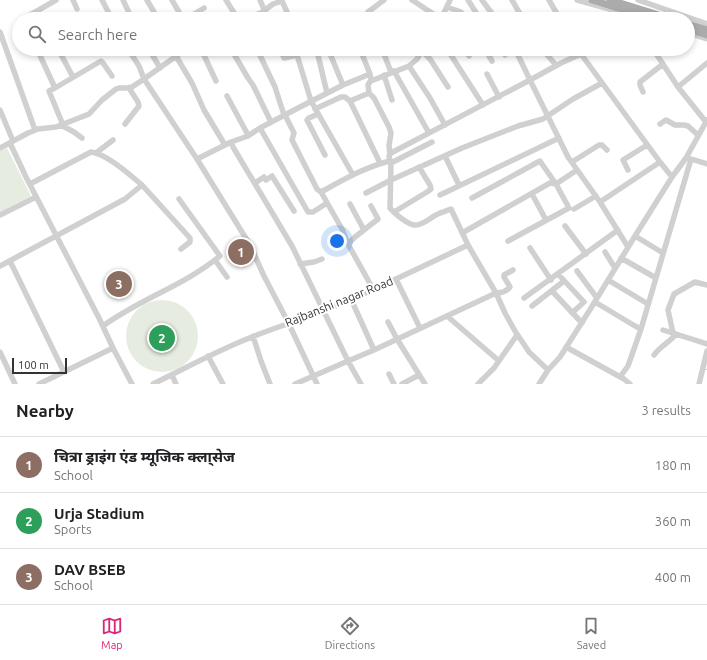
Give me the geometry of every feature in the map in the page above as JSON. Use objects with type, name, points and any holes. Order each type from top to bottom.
[{"type":"main road","points":[[592,0],[631,12]]},
{"type":"main road","points":[[610,0],[649,12]]},
{"type":"main road","points":[[695,26],[707,30]]},
{"type":"main road","points":[[695,31],[707,35]]},
{"type":"street","points":[[73,0],[77,9]]},
{"type":"street","points":[[102,0],[108,12]]},
{"type":"street","points":[[123,0],[129,12]]},
{"type":"street","points":[[146,0],[154,12]]},
{"type":"street","points":[[172,0],[180,12]]},
{"type":"street","points":[[226,0],[234,12]]},
{"type":"street","points":[[260,0],[265,12]]},
{"type":"street","points":[[368,12],[384,0]]},
{"type":"street","points":[[412,0],[430,12]]},
{"type":"street","points":[[444,12],[450,0]]},
{"type":"street","points":[[468,0],[476,12]]},
{"type":"street","points":[[482,0],[491,12]]},
{"type":"street","points":[[512,0],[519,12]]},
{"type":"street","points":[[549,0],[556,12]]},
{"type":"street","points":[[576,0],[616,12]]},
{"type":"street","points":[[638,0],[672,12]]},
{"type":"street","points":[[35,12],[53,1]]},
{"type":"street","points":[[259,12],[282,1],[287,12]]},
{"type":"street","points":[[447,7],[461,12]]},
{"type":"street","points":[[197,12],[204,8]]},
{"type":"street","points":[[695,20],[707,24]]},
{"type":"street","points":[[0,32],[35,130]]},
{"type":"street","points":[[695,35],[707,39]]},
{"type":"street","points":[[40,56],[55,88]]},
{"type":"street","points":[[62,56],[73,77]]},
{"type":"street","points":[[133,56],[139,66],[144,79],[197,159],[250,245],[317,384]]},
{"type":"street","points":[[153,56],[160,68]]},
{"type":"street","points":[[0,148],[35,130],[47,127],[56,127],[89,114],[102,100],[116,89],[135,86],[174,56]]},
{"type":"street","points":[[179,56],[204,110],[225,145]]},
{"type":"street","points":[[204,56],[216,81]]},
{"type":"street","points":[[235,56],[253,85],[271,122]]},
{"type":"street","points":[[260,56],[275,87],[285,116],[294,133],[292,140],[317,189],[321,192],[328,204],[342,229],[348,244],[374,289]]},
{"type":"street","points":[[298,56],[314,107],[353,175]]},
{"type":"street","points":[[318,56],[327,93]]},
{"type":"street","points":[[331,56],[343,85]]},
{"type":"street","points":[[363,56],[371,78],[368,85],[369,93],[374,98],[390,127],[390,208],[409,223],[416,225],[451,209],[468,245],[496,293],[517,335],[529,352],[548,370]]},
{"type":"street","points":[[385,56],[391,70],[429,134]]},
{"type":"street","points":[[325,155],[307,120],[314,107],[327,93],[343,85],[384,75],[391,70],[409,66],[418,56]]},
{"type":"street","points":[[428,56],[448,87]]},
{"type":"street","points":[[452,56],[483,105]]},
{"type":"street","points":[[489,56],[492,61]]},
{"type":"street","points":[[518,56],[568,157],[596,196],[628,247]]},
{"type":"street","points":[[548,56],[556,65]]},
{"type":"street","points":[[390,154],[499,97],[572,56]]},
{"type":"street","points":[[582,56],[672,177]]},
{"type":"street","points":[[620,377],[628,366],[641,329],[688,159],[698,135],[706,121],[678,87],[658,56]]},
{"type":"street","points":[[82,138],[62,125],[49,91],[101,60],[112,76]]},
{"type":"street","points":[[678,87],[707,63]]},
{"type":"street","points":[[644,92],[640,82],[663,64]]},
{"type":"street","points":[[409,66],[430,98],[445,125]]},
{"type":"street","points":[[487,74],[499,97]]},
{"type":"street","points":[[384,75],[392,100]]},
{"type":"street","points":[[366,193],[462,148],[518,126],[543,119],[573,99],[602,83]]},
{"type":"street","points":[[125,124],[139,106],[129,88]]},
{"type":"street","points":[[350,101],[369,93]]},
{"type":"street","points":[[227,96],[248,136]]},
{"type":"street","points":[[197,159],[225,145],[232,144],[271,122],[285,116],[341,97],[345,97],[350,101],[380,163]]},
{"type":"street","points":[[0,110],[36,197],[132,384]]},
{"type":"street","points":[[660,124],[666,120],[675,126],[686,125],[698,135]]},
{"type":"street","points":[[261,129],[308,212],[313,212],[328,204]]},
{"type":"street","points":[[440,195],[559,138]]},
{"type":"street","points":[[96,153],[113,140]]},
{"type":"street","points":[[321,192],[353,175],[380,163],[390,162],[432,142]]},
{"type":"street","points":[[232,144],[292,246],[323,311],[361,384]]},
{"type":"street","points":[[572,162],[599,145],[602,145],[607,150]]},
{"type":"street","points":[[628,170],[623,160],[647,145]]},
{"type":"street","points":[[30,184],[91,152],[96,153],[114,163],[142,185],[190,238],[190,242],[181,249]]},
{"type":"street","points":[[445,156],[459,185]]},
{"type":"street","points":[[688,159],[707,164]]},
{"type":"street","points":[[539,384],[548,370],[566,348],[672,177],[688,159]]},
{"type":"street","points":[[472,198],[538,162],[542,164],[556,184],[569,208],[508,241]]},
{"type":"street","points":[[600,202],[660,162]]},
{"type":"street","points":[[394,212],[430,190],[430,185],[419,167]]},
{"type":"street","points":[[462,233],[550,183],[556,184],[577,170]]},
{"type":"street","points":[[254,183],[264,177],[266,180],[272,176],[294,211]]},
{"type":"street","points":[[0,266],[125,199],[142,185]]},
{"type":"street","points":[[532,194],[546,220]]},
{"type":"street","points":[[574,209],[596,196]]},
{"type":"street","points":[[0,215],[36,197]]},
{"type":"street","points":[[103,326],[117,316],[197,273],[220,256],[179,198]]},
{"type":"street","points":[[350,204],[364,230]]},
{"type":"street","points":[[348,244],[378,219],[372,206]]},
{"type":"street","points":[[565,226],[586,254]]},
{"type":"street","points":[[524,298],[551,280],[618,230]]},
{"type":"street","points":[[635,236],[663,253]]},
{"type":"street","name":"Rajbanshi nagar Road","points":[[153,384],[208,356],[253,336],[323,311],[468,245]]},
{"type":"street","points":[[530,248],[551,280]]},
{"type":"street","points":[[604,252],[616,268]]},
{"type":"street","points":[[621,258],[656,278]]},
{"type":"street","points":[[300,264],[322,259]]},
{"type":"street","points":[[215,260],[227,277]]},
{"type":"street","points":[[10,261],[64,372]]},
{"type":"street","points":[[295,384],[374,350],[496,293],[500,293],[510,287],[504,275],[513,270]]},
{"type":"street","points":[[577,271],[596,300],[641,329]]},
{"type":"street","points":[[558,274],[584,302],[572,313]]},
{"type":"street","points":[[396,279],[420,328]]},
{"type":"street","points":[[608,280],[648,304]]},
{"type":"street","points":[[532,306],[564,281]]},
{"type":"street","points":[[654,355],[659,348],[670,341],[674,334],[668,310],[674,294],[694,282],[707,285]]},
{"type":"street","points":[[552,291],[582,323]]},
{"type":"street","points":[[351,299],[374,350]]},
{"type":"street","points":[[447,316],[499,361]]},
{"type":"street","points":[[388,322],[419,375],[426,384]]},
{"type":"street","points":[[663,330],[707,344]]},
{"type":"street","points":[[478,384],[494,368],[517,335]]},
{"type":"street","points":[[253,336],[270,384]]},
{"type":"street","points":[[39,384],[113,348]]},
{"type":"street","points":[[566,348],[630,384]]},
{"type":"street","points":[[699,384],[707,351]]},
{"type":"street","points":[[0,352],[14,384]]},
{"type":"street","points":[[208,356],[223,384]]},
{"type":"street","points":[[389,374],[394,384]]},
{"type":"street","points":[[172,375],[176,384]]},
{"type":"street","points":[[402,384],[419,375]]},
{"type":"shaded area","points":[[7,148],[31,196],[0,212],[0,151]]},
{"type":"shaded area","points":[[155,300],[169,300],[176,302],[188,310],[196,322],[198,336],[196,350],[188,362],[176,370],[169,372],[155,372],[148,370],[136,362],[128,350],[126,343],[126,329],[128,322],[136,310],[148,302]]},
{"type":"place","name":"चित्रा ड्राइंग एंड म्यूजिक क्ला्सेज","points":[[241,252]]},
{"type":"place","name":"DAV BSEB","points":[[119,284]]},
{"type":"place","name":"Urja Stadium","points":[[162,338]]}]
